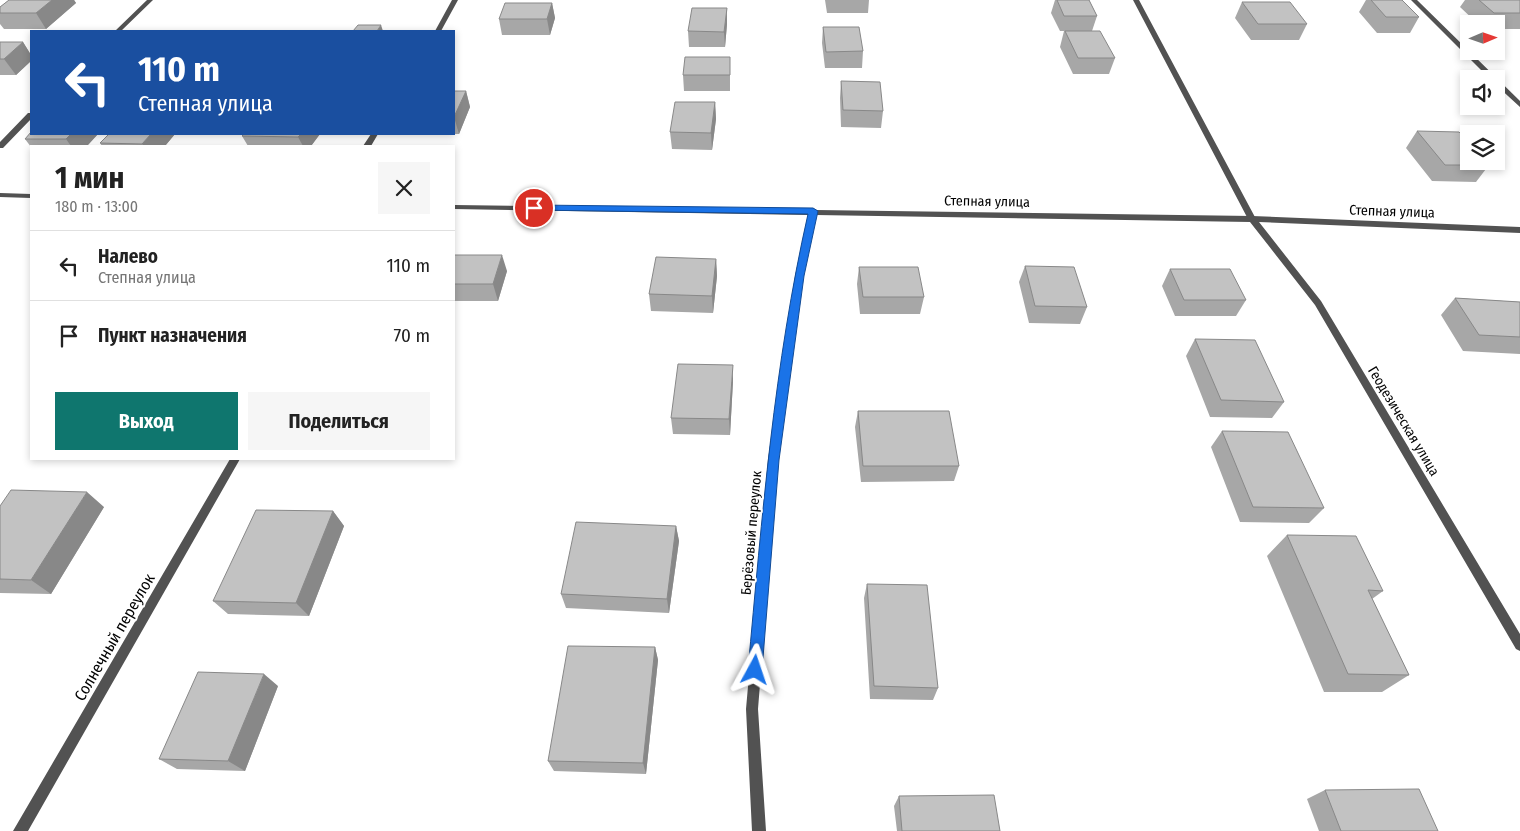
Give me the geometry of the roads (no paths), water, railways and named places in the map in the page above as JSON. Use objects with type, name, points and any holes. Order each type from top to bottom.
[{"type":"street","points":[[119,30],[150,0]]},
{"type":"street","points":[[439,30],[455,0]]},
{"type":"street","name":"Геодезическая улица","points":[[1136,0],[1252,219],[1318,304],[1520,645]]},
{"type":"street","points":[[1414,0],[1485,70]]},
{"type":"street","points":[[1505,90],[1520,105]]},
{"type":"street","points":[[0,146],[30,116]]},
{"type":"street","points":[[0,195],[30,196]]},
{"type":"street","name":"Степная улица","points":[[455,207],[1252,219],[1520,230]]},
{"type":"street","name":"Берёзовый переулок","points":[[760,831],[752,709],[772,469],[799,276],[813,211]]},
{"type":"street","name":"Солнечный переулок","points":[[20,831],[234,460]]}]
